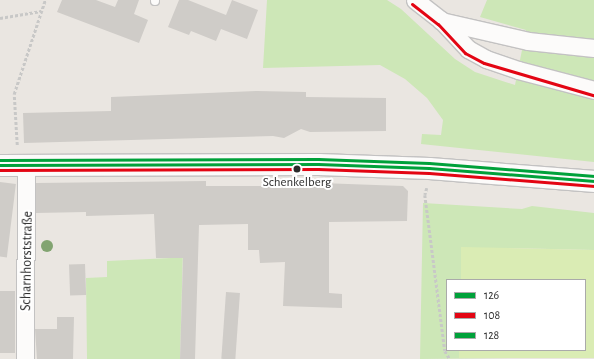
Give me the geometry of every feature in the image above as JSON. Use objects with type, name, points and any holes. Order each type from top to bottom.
[{"type":"street","points":[[415,0],[441,20],[468,49],[486,59],[518,70],[594,90]]},
{"type":"street","points":[[441,20],[528,41],[594,48]]},
{"type":"street","points":[[15,164],[318,164],[429,168],[594,181]]},
{"type":"street","name":"Scharnhorststraße","points":[[15,164],[25,359]]},
{"type":"path","points":[[15,164],[14,94],[46,0]]},
{"type":"path","points":[[0,18],[42,10]]},
{"type":"path","points":[[428,184],[425,195],[445,351],[450,359]]},
{"type":"green space","points":[[267,0],[387,0],[401,9],[455,59],[475,72],[515,85],[526,30],[480,17],[487,0],[594,0],[594,162],[421,144],[422,134],[441,135],[443,120],[427,98],[405,79],[380,65],[263,68]]},
{"type":"green space","points":[[423,203],[522,209],[532,206],[594,213],[594,250],[509,248],[509,279],[446,279],[446,351],[509,351],[509,358],[420,359]]},
{"type":"green space","points":[[461,247],[594,250],[594,358],[459,358],[459,351],[586,351],[586,279],[461,279]]},
{"type":"green space","points":[[183,249],[180,359],[87,359],[86,278],[107,277],[107,261],[171,258]]},
{"type":"building","points":[[62,0],[96,0],[115,7],[118,0],[139,0],[134,14],[148,20],[139,43],[57,12]]},
{"type":"building","points":[[179,0],[188,0],[226,15],[232,0],[258,10],[247,39],[221,29],[216,41],[191,31],[189,35],[168,27]]},
{"type":"building","points":[[257,91],[306,92],[306,97],[386,98],[386,131],[310,132],[301,129],[284,138],[273,136],[24,143],[23,113],[111,111],[111,97]]},
{"type":"building","points":[[206,181],[206,186],[261,186],[270,182],[293,186],[293,182],[403,186],[408,191],[407,221],[329,222],[329,293],[342,294],[342,308],[283,306],[285,262],[260,263],[259,250],[248,250],[248,224],[199,225],[195,359],[180,359],[183,258],[156,258],[154,214],[86,216],[86,212],[36,213],[36,183]]},
{"type":"building","points":[[0,182],[16,184],[7,257],[0,257]]},
{"type":"building","points":[[85,264],[86,295],[70,296],[69,265]]},
{"type":"building","points":[[0,291],[15,291],[15,353],[0,353]]},
{"type":"building","points":[[226,292],[240,293],[235,359],[221,359]]},
{"type":"building","points":[[57,317],[74,317],[73,359],[37,359],[35,329],[57,329]]},
{"type":"transit line","name":"108","points":[[412,4],[438,24],[465,53],[484,63],[593,95]]},
{"type":"transit line","name":"128","points":[[0,160],[318,159],[429,163],[594,176]]},
{"type":"transit line","name":"126","points":[[0,165],[318,164],[429,168],[594,181]]},
{"type":"transit line","name":"108","points":[[0,170],[318,169],[429,173],[594,186]]},
{"type":"place","name":"Schenkelberg","points":[[297,169]]}]
